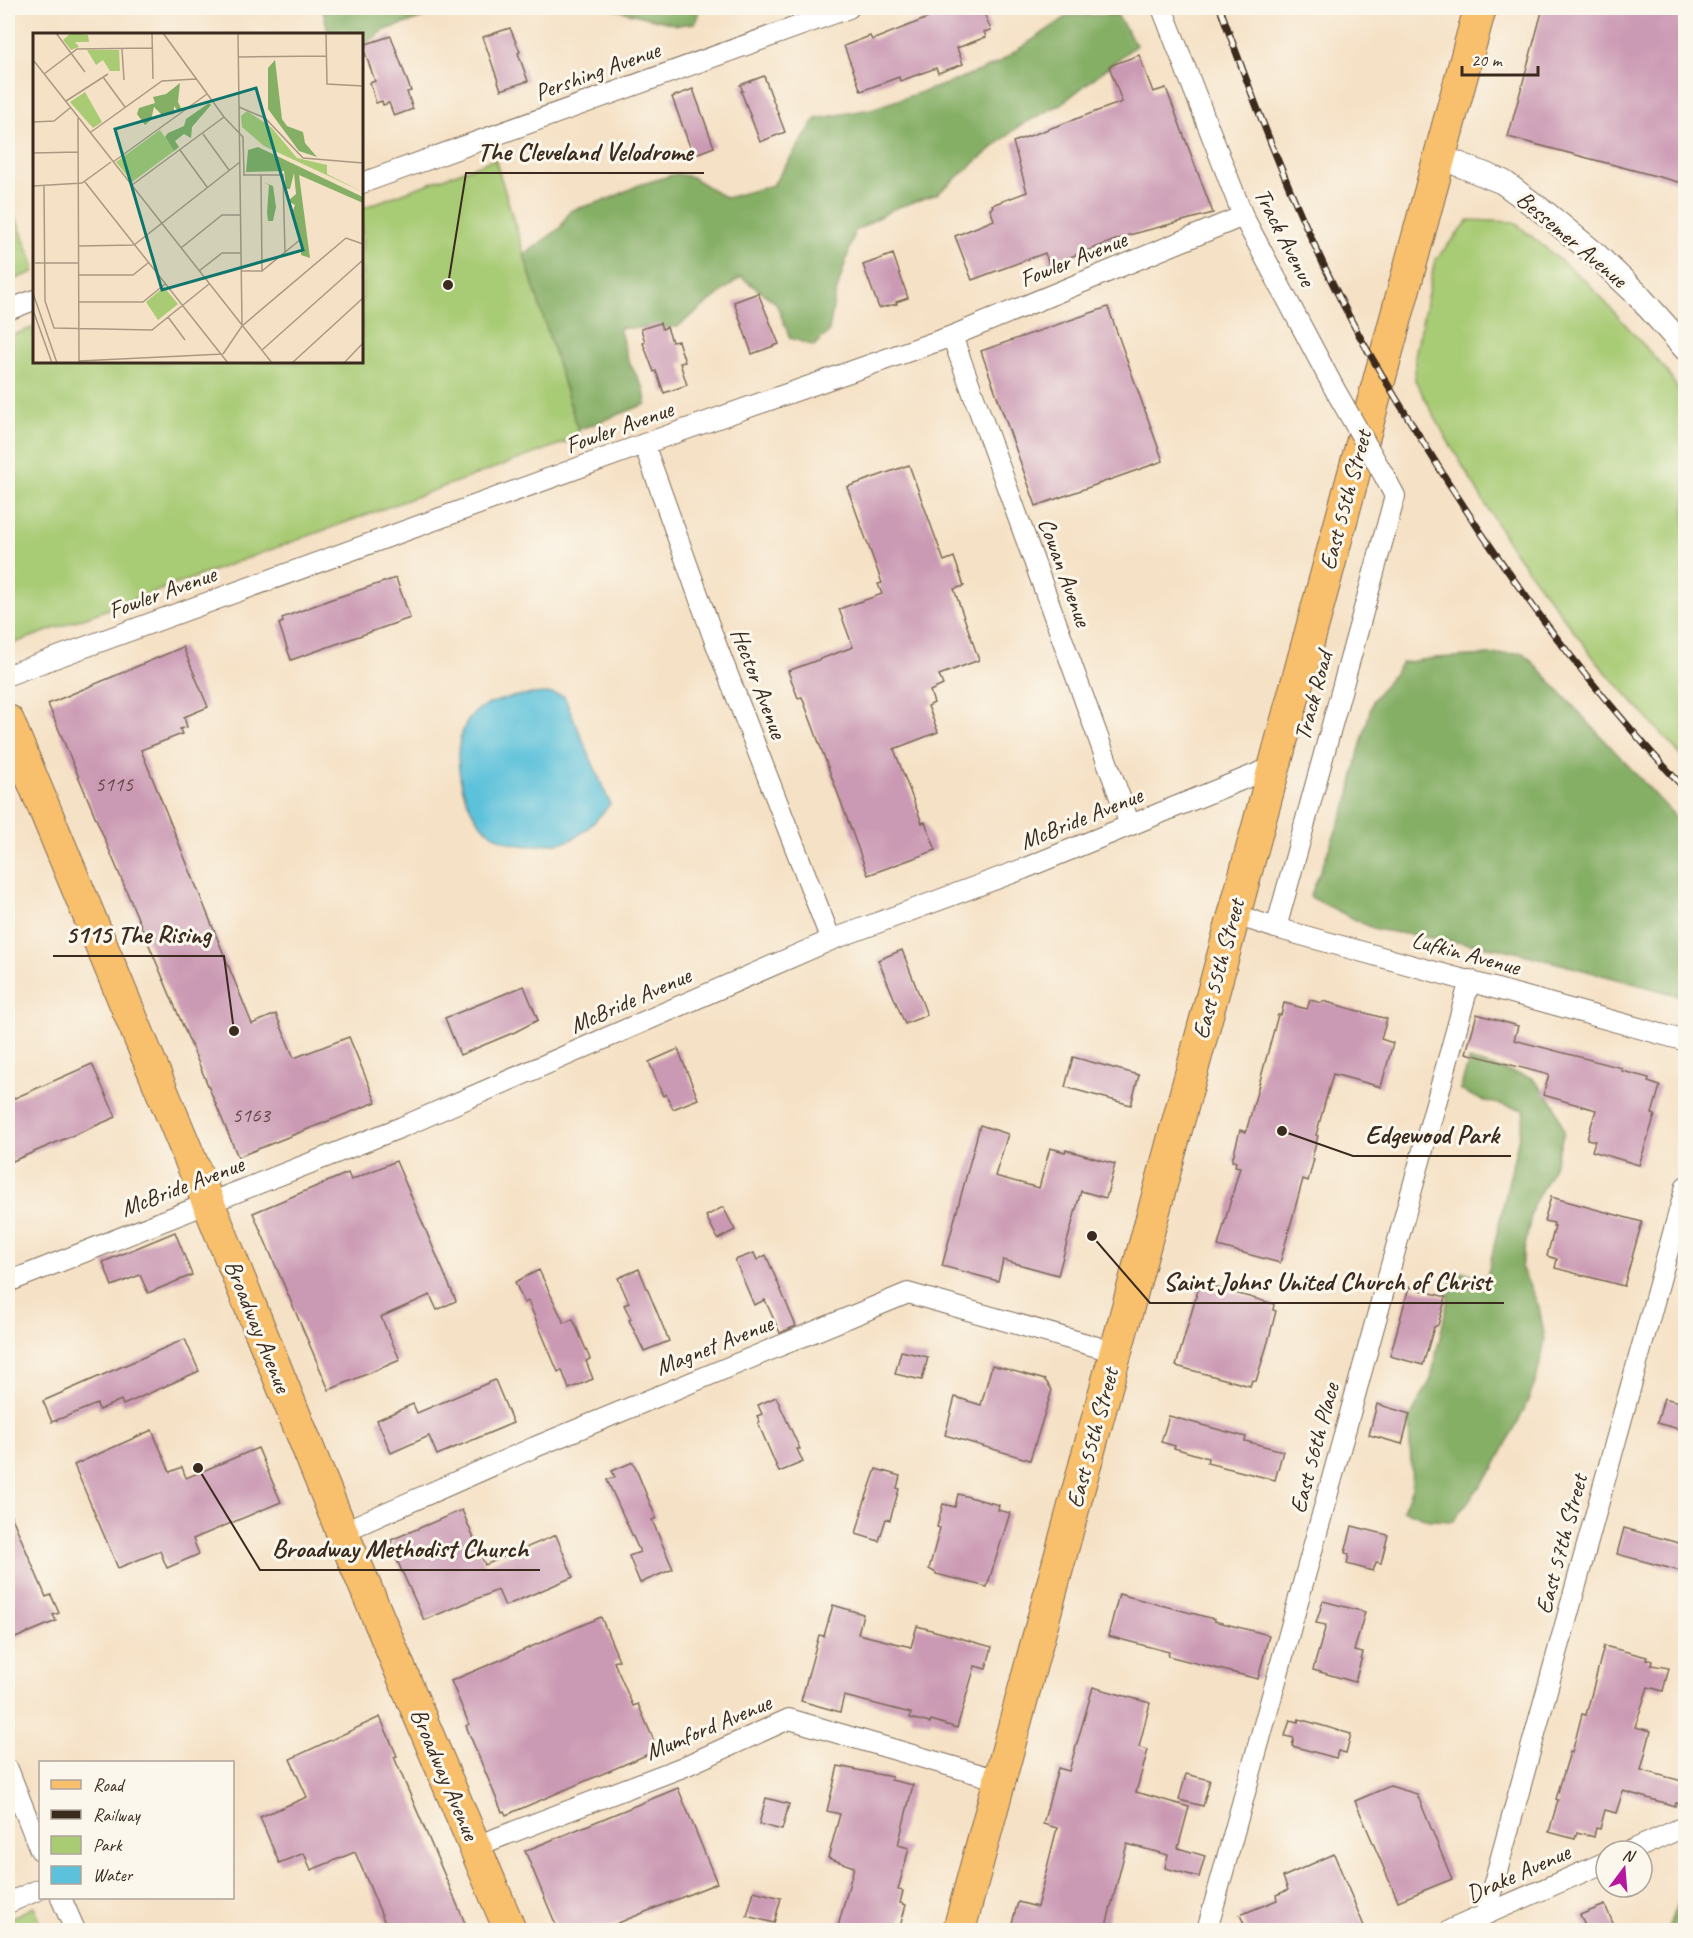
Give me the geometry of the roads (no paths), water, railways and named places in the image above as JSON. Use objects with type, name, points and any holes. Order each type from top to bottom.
[{"type":"main road","name":"East 55th Street","points":[[959,1930],[1438,156],[1480,8]]},
{"type":"main road","name":"Broadway Avenue","points":[[8,721],[342,1532],[510,1930]]},
{"type":"street","name":"Pershing Avenue","points":[[363,183],[849,8]]},
{"type":"street","name":"Track Avenue","points":[[1162,8],[1243,216],[1334,388],[1386,479]]},
{"type":"street","name":"Bessemer Avenue","points":[[1438,156],[1503,182],[1549,216],[1595,254],[1636,293],[1686,349]]},
{"type":"street","name":"Fowler Avenue","points":[[8,675],[644,444],[952,336],[1243,216]]},
{"type":"street","points":[[8,310],[33,300]]},
{"type":"street","name":"Cowan Avenue","points":[[952,336],[1130,825]]},
{"type":"street","name":"Hector Avenue","points":[[644,444],[714,639],[831,940]]},
{"type":"street","name":"Track Road","points":[[1276,928],[1395,496],[1386,479]]},
{"type":"street","name":"McBride Avenue","points":[[8,1282],[402,1127],[831,940],[1023,869],[1273,767]]},
{"type":"street","name":"Lufkin Avenue","points":[[1233,914],[1276,928],[1686,1041]]},
{"type":"street","name":"East 56th Place","points":[[1207,1930],[1470,980]]},
{"type":"street","name":"East 57th Street","points":[[1485,1916],[1686,1186]]},
{"type":"street","name":"Magnet Avenue","points":[[342,1532],[535,1447],[908,1293],[1115,1352]]},
{"type":"street","name":"Mumford Avenue","points":[[476,1846],[683,1767],[789,1719],[999,1780]]},
{"type":"street","points":[[8,1769],[39,1847]]},
{"type":"street","points":[[1654,1840],[1686,1826]]},
{"type":"street","name":"Drake Avenue","points":[[1450,1930],[1594,1867]]},
{"type":"street","points":[[8,1903],[39,1889]]},
{"type":"street","points":[[61,1899],[75,1930]]},
{"type":"water","points":[[547,693],[564,696],[610,804],[587,829],[570,840],[539,845],[516,844],[501,839],[487,830],[468,804],[459,769],[462,734],[469,719],[488,704],[513,697]]},
{"type":"railway","points":[[1220,8],[1296,204],[1366,348],[1449,484],[1511,576],[1612,707],[1686,790]]},
{"type":"place","name":"The Cleveland Velodrome","points":[[448,285]]},
{"type":"place","name":"5115 The Rising","points":[[234,1031]]},
{"type":"place","name":"Edgewood Park","points":[[1282,1131]]},
{"type":"place","name":"Saint Johns United Church of Christ","points":[[1092,1236]]},
{"type":"place","name":"Broadway Methodist Church","points":[[198,1468]]}]
